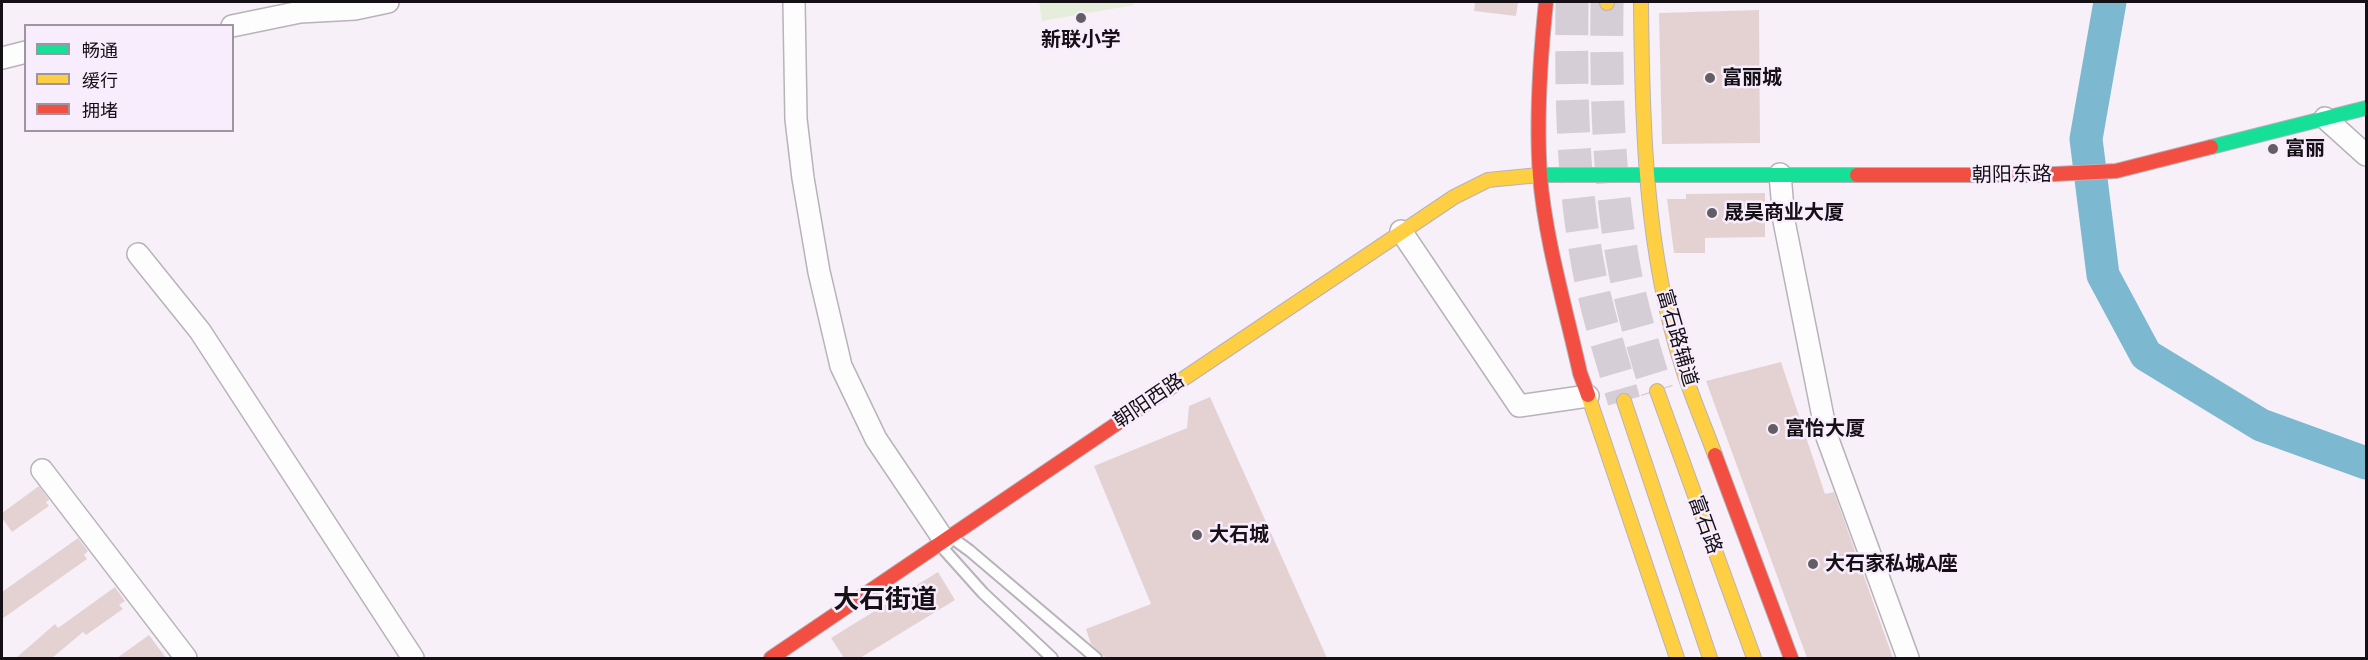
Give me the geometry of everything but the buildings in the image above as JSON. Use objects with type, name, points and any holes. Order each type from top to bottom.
[{"type":"main road","points":[[1546,2],[1539,74],[1540,175],[1545,214],[1580,373],[1677,658]]},
{"type":"main road","name":"富石路辅道","points":[[1641,2],[1641,56],[1654,236],[1669,321],[1683,369],[1791,658]]},
{"type":"main road","name":"朝阳东路","points":[[1540,175],[2064,174],[2116,171],[2367,108]]},
{"type":"main road","name":"朝阳西路","points":[[771,658],[1454,197],[1488,180],[1540,175]]},
{"type":"main road","name":"富石路","points":[[1657,390],[1754,658]]},
{"type":"main road","name":"富石路","points":[[1624,400],[1710,658]]},
{"type":"street","points":[[234,26],[300,12],[355,9],[388,2]]},
{"type":"street","points":[[794,2],[796,119],[802,178],[819,272],[841,366],[876,439],[942,542]]},
{"type":"street","points":[[2,58],[24,52]]},
{"type":"street","points":[[2325,118],[2367,155]]},
{"type":"street","points":[[1780,174],[1784,221],[1827,437],[1908,658]]},
{"type":"street","points":[[1401,231],[1520,406],[1588,396]]},
{"type":"street","points":[[138,254],[200,331],[414,658]]},
{"type":"street","points":[[42,470],[186,658]]},
{"type":"lane","points":[[942,542],[955,540],[970,551],[1096,658]]},
{"type":"lane","points":[[942,542],[983,592],[1052,658]]},
{"type":"green space","points":[[1039,2],[1133,2],[1134,5],[1042,21]]},
{"type":"waterway","points":[[2110,2],[2086,139],[2103,275],[2146,355],[2261,425],[2366,463]]},
{"type":"tunnel","points":[[1572,2],[1573,105],[1579,208],[1590,276],[1624,401]]},
{"type":"tunnel","points":[[1607,3],[1609,135],[1614,201],[1631,298],[1657,391]]},
{"type":"traffic: fast","points":[[2211,147],[2366,108]]},
{"type":"traffic: fast","points":[[1539,175],[1857,175]]},
{"type":"traffic: slow","points":[[1641,2],[1645,141],[1653,234],[1670,325],[1690,391],[1715,455]]},
{"type":"traffic: slow","points":[[1131,414],[1454,197],[1488,180],[1539,175]]},
{"type":"traffic: slow","points":[[1657,391],[1754,658]]},
{"type":"traffic: slow","points":[[1588,395],[1677,658]]},
{"type":"traffic: slow","points":[[1624,401],[1710,658]]},
{"type":"traffic: jam","points":[[1546,2],[1539,89],[1540,176],[1546,224],[1557,275],[1580,373],[1588,395]]},
{"type":"traffic: jam","points":[[1857,175],[2035,175],[2116,171],[2211,147]]},
{"type":"traffic: jam","points":[[771,658],[1131,414]]},
{"type":"traffic: jam","points":[[1715,455],[1791,658]]},
{"type":"place","name":"新联小学","points":[[1081,18]]},
{"type":"place","name":"富丽城","points":[[1710,78]]},
{"type":"place","name":"富丽","points":[[2273,149]]},
{"type":"place","name":"晟昊商业大厦","points":[[1712,213]]},
{"type":"place","name":"富怡大厦","points":[[1773,429]]},
{"type":"place","name":"大石城","points":[[1197,535]]},
{"type":"place","name":"大石家私城A座","points":[[1813,564]]},
{"type":"district","name":"大石街道","points":[[885,600]]}]
